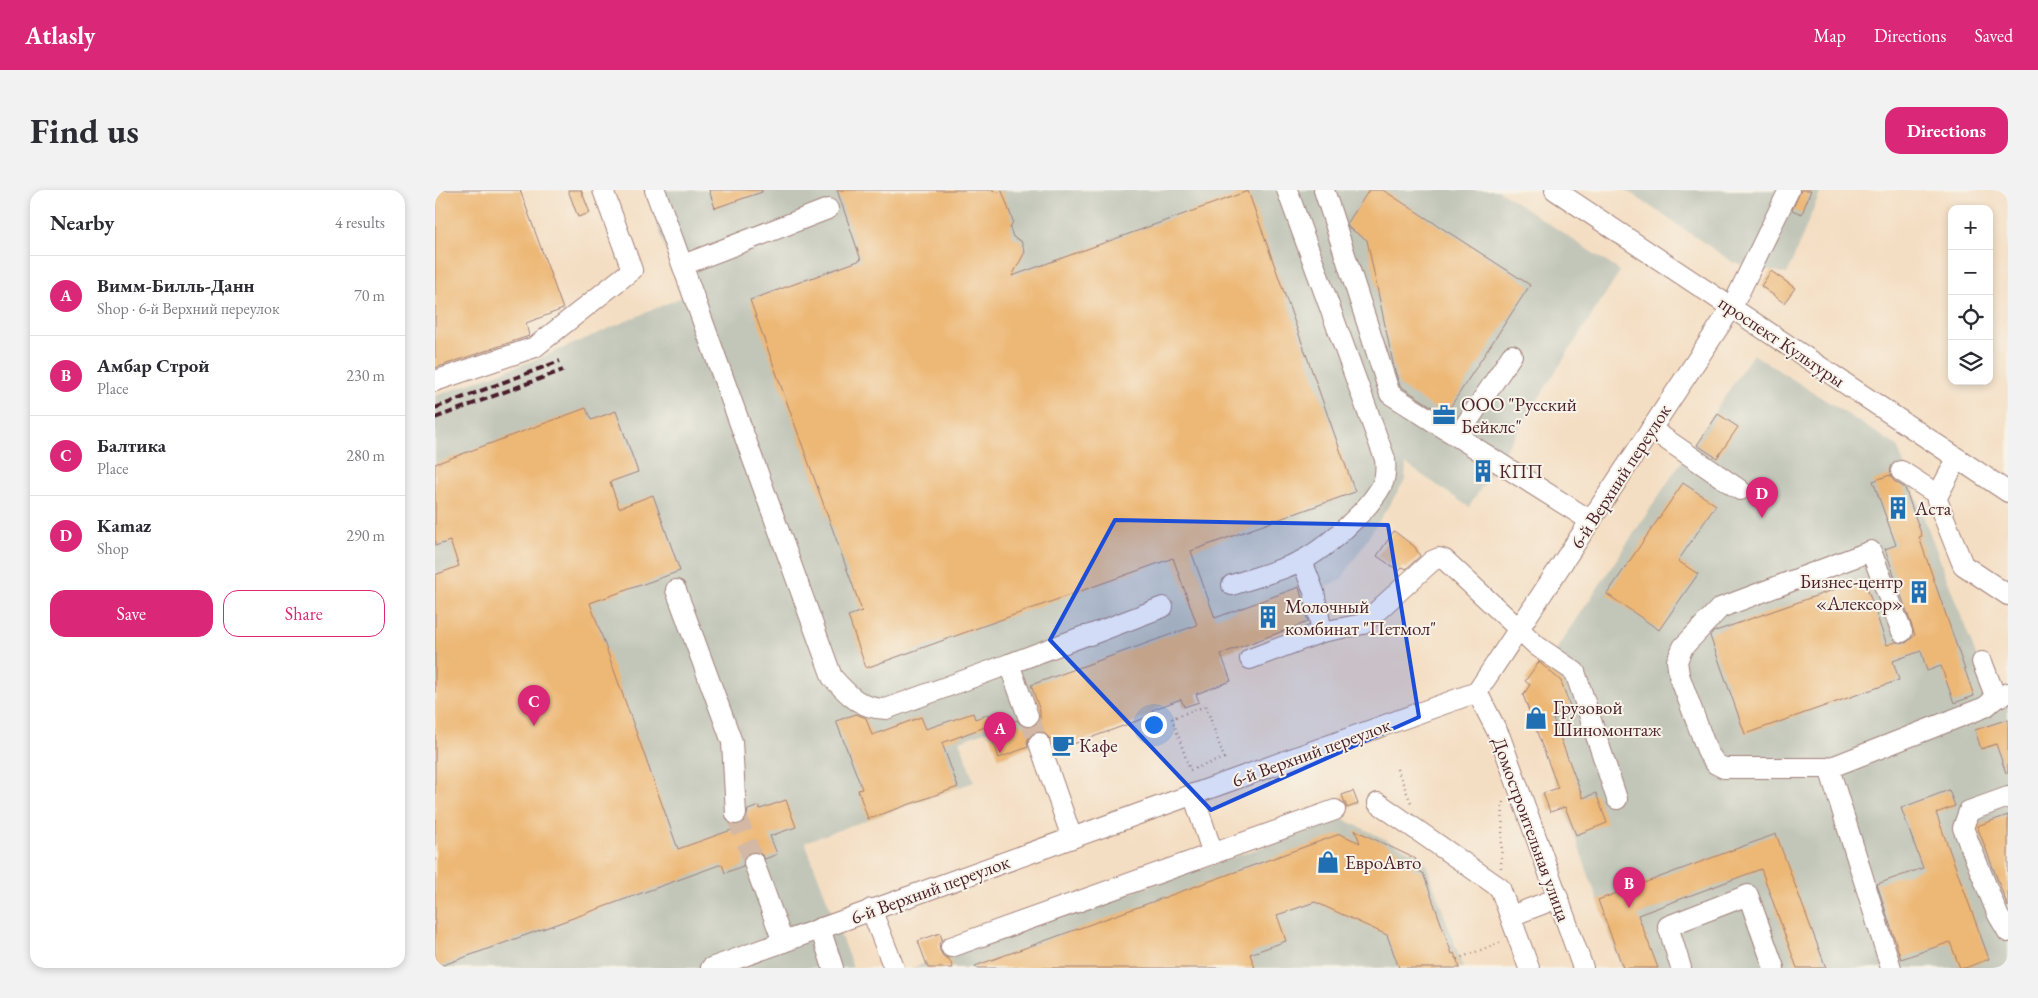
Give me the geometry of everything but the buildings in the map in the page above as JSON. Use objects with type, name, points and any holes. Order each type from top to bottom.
[{"type":"street","points":[[435,381],[535,346],[632,270],[603,190]]},
{"type":"street","points":[[655,190],[833,677],[851,698],[864,706],[886,709],[1163,607]]},
{"type":"street","points":[[1232,585],[1301,561],[1343,531],[1355,520],[1381,486],[1386,472],[1385,459],[1287,190]]},
{"type":"street","points":[[1324,190],[1390,394],[1591,521]]},
{"type":"street","name":"проспект Культуры","points":[[1555,190],[2008,492]]},
{"type":"street","name":"6-й Верхний переулок","points":[[711,968],[1477,692],[1732,307],[1789,190]]},
{"type":"street","points":[[683,265],[828,209]]},
{"type":"street","points":[[1458,436],[1512,355]]},
{"type":"street","points":[[1651,429],[1739,490]]},
{"type":"street","points":[[1957,459],[1937,500],[1963,565],[2008,595]]},
{"type":"street","points":[[1901,470],[1938,495]]},
{"type":"street","points":[[1903,632],[1871,550],[1720,608],[1683,647],[1677,661],[1679,675],[1708,753],[1716,764],[1724,768],[1829,768],[1985,706],[2002,695],[1983,662]]},
{"type":"street","points":[[1250,659],[1322,632],[1363,624],[1439,558],[1445,560],[1537,646],[1575,672],[1617,799]]},
{"type":"street","points":[[1301,561],[1315,592],[1322,632]]},
{"type":"street","points":[[676,590],[732,742],[736,814]]},
{"type":"street","points":[[1009,664],[1028,716]]},
{"type":"street","name":"Домостроительная улица","points":[[1477,692],[1500,737],[1583,968]]},
{"type":"street","points":[[1039,743],[1072,838]]},
{"type":"street","points":[[1829,768],[1891,968]]},
{"type":"street","points":[[1193,794],[1213,854]]},
{"type":"street","points":[[2008,797],[1969,811],[1963,828],[1998,915],[2008,932]]},
{"type":"street","points":[[1378,803],[1500,888],[1529,968]]},
{"type":"street","points":[[951,947],[1335,810]]},
{"type":"street","points":[[754,862],[783,942]]},
{"type":"street","points":[[1681,968],[1668,926],[1748,894],[1774,968]]},
{"type":"street","points":[[1511,916],[1558,898]]},
{"type":"street","points":[[871,909],[894,968]]},
{"type":"street","points":[[820,928],[833,968]]},
{"type":"path","points":[[1206,706],[1224,758],[1190,770],[1172,718],[1206,706]]},
{"type":"path","points":[[1397,769],[1414,810]]},
{"type":"path","points":[[1500,888],[1503,802]]},
{"type":"path","points":[[1457,960],[1518,936]]},
{"type":"highlighted area","points":[[1115,520],[1388,525],[1419,717],[1211,810],[1050,640]]},
{"type":"shaded area","points":[[645,190],[1498,190],[1620,271],[1469,507],[1406,464],[1405,480],[1341,580],[1314,592],[1315,619],[1233,649],[1218,644],[1231,681],[1197,694],[1199,702],[1184,707],[1181,700],[1152,710],[1153,715],[1057,750],[1053,738],[999,758],[989,730],[960,741],[974,782],[805,842],[853,968],[435,968],[435,396],[538,359],[682,297]]},
{"type":"shaded area","points":[[1626,190],[1821,190],[1787,274],[1734,263]]},
{"type":"shaded area","points":[[1753,354],[1897,446],[1994,703],[2008,697],[2008,968],[1622,968],[1525,697]]},
{"type":"shaded area","points":[[1343,819],[1424,858],[1463,968],[912,968]]},
{"type":"tunnel","points":[[1028,716],[1039,743]]},
{"type":"tunnel","points":[[736,814],[754,863]]},
{"type":"railway","points":[[435,408],[560,361]]},
{"type":"railway","points":[[435,418],[563,370]]},
{"type":"place","name":"ООО \"Русский Бейклс\"","points":[[1444,415]]},
{"type":"place","name":"КПП","points":[[1483,471]]},
{"type":"place","name":"Аста","points":[[1898,508]]},
{"type":"place","name":"Kamaz","points":[[1762,518]]},
{"type":"place","name":"Бизнес-центр «Алексор»","points":[[1919,592]]},
{"type":"place","name":"Молочный комбинат \"Петмол\"","points":[[1268,617]]},
{"type":"place","name":"Грузовой Шиномонтаж","points":[[1536,718]]},
{"type":"place","name":"Балтика","points":[[534,726]]},
{"type":"place","name":"Кафе","points":[[1063,745]]},
{"type":"place","name":"Вимм-Билль-Данн","points":[[1000,753]]},
{"type":"place","name":"ЕвроАвто","points":[[1328,862]]},
{"type":"place","name":"Амбар Строй","points":[[1629,908]]}]
